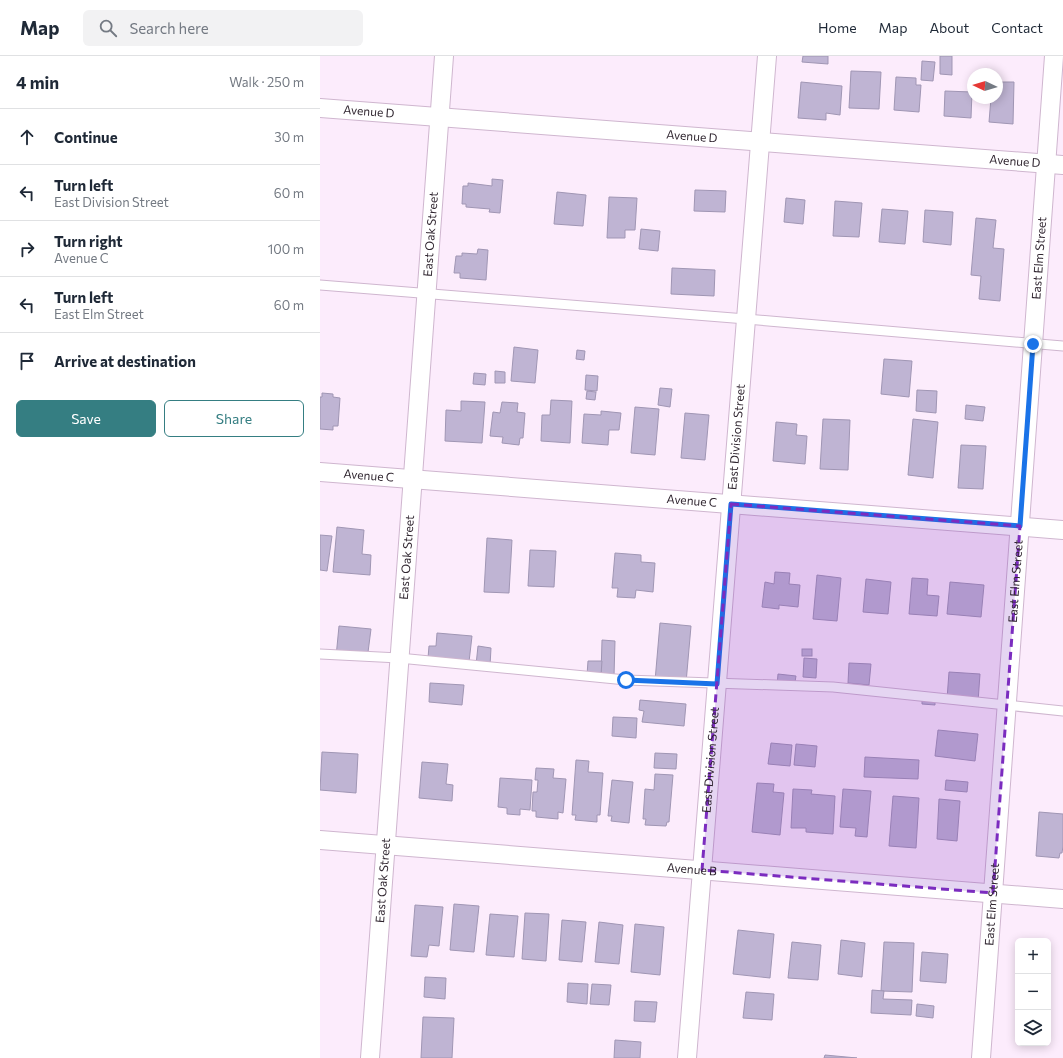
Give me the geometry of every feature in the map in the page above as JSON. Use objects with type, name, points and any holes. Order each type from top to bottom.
[{"type":"street","name":"East Oak Street","points":[[370,1058],[444,56]]},
{"type":"street","name":"East Division Street","points":[[687,1058],[767,56]]},
{"type":"street","name":"East Elm Street","points":[[981,1058],[1033,344],[1055,165],[1054,56]]},
{"type":"street","name":"Avenue D","points":[[320,108],[1055,165]]},
{"type":"street","name":"Avenue C","points":[[320,472],[1063,530]]},
{"type":"street","name":"Avenue B","points":[[320,840],[1063,899]]},
{"type":"lane","points":[[320,285],[1063,346]]},
{"type":"lane","points":[[320,654],[400,658],[626,680],[833,687],[1063,711]]},
{"type":"highlighted area","points":[[731,504],[1020,526],[993,893],[702,870]]},
{"type":"building","points":[[803,56],[828,56],[828,64],[802,62]]},
{"type":"building","points":[[940,56],[952,56],[952,75],[940,74]]},
{"type":"building","points":[[922,61],[935,62],[933,81],[921,80]]},
{"type":"building","points":[[851,71],[881,72],[879,109],[849,108]]},
{"type":"building","points":[[896,77],[916,78],[916,85],[921,85],[919,112],[894,110]]},
{"type":"building","points":[[801,82],[842,86],[840,115],[826,113],[826,120],[798,118]]},
{"type":"building","points":[[1003,82],[1014,82],[1013,124],[989,122],[990,104],[1003,104]]},
{"type":"building","points":[[945,91],[967,92],[967,104],[972,104],[971,118],[944,116]]},
{"type":"building","points":[[492,179],[503,180],[500,213],[489,212],[490,209],[466,207],[466,204],[462,204],[463,186],[468,186],[468,183],[492,186]]},
{"type":"building","points":[[695,190],[726,191],[725,212],[694,211]]},
{"type":"building","points":[[557,192],[586,195],[583,226],[554,224]]},
{"type":"building","points":[[609,197],[637,198],[635,230],[625,230],[625,238],[607,238]]},
{"type":"building","points":[[786,198],[805,200],[803,224],[784,222]]},
{"type":"building","points":[[835,201],[862,203],[859,237],[833,236]]},
{"type":"building","points":[[882,209],[908,211],[905,244],[879,242]]},
{"type":"building","points":[[925,210],[953,212],[951,245],[923,242]]},
{"type":"building","points":[[976,218],[996,220],[993,248],[1004,249],[1000,301],[979,299],[981,276],[971,275]]},
{"type":"building","points":[[641,229],[660,231],[658,251],[639,249]]},
{"type":"building","points":[[478,249],[488,250],[486,280],[460,278],[460,273],[454,273],[456,256],[462,256],[462,253],[477,254]]},
{"type":"building","points":[[672,268],[715,270],[714,296],[671,294]]},
{"type":"building","points":[[514,347],[538,350],[535,383],[511,381]]},
{"type":"building","points":[[577,350],[585,351],[584,360],[576,359]]},
{"type":"building","points":[[884,359],[912,361],[909,397],[881,394]]},
{"type":"building","points":[[495,371],[505,372],[505,383],[495,383]]},
{"type":"building","points":[[474,373],[486,374],[485,385],[473,384]]},
{"type":"building","points":[[586,375],[598,376],[597,391],[585,390]]},
{"type":"building","points":[[660,388],[672,389],[670,407],[658,405]]},
{"type":"building","points":[[917,390],[937,391],[936,413],[916,411]]},
{"type":"building","points":[[587,391],[596,392],[595,400],[586,399]]},
{"type":"building","points":[[322,393],[333,394],[333,397],[340,398],[338,426],[333,426],[333,430],[320,429],[320,397],[322,397]]},
{"type":"building","points":[[551,400],[572,401],[570,443],[541,441],[542,415],[550,415]]},
{"type":"building","points":[[461,401],[485,402],[482,443],[445,441],[446,410],[461,411]]},
{"type":"building","points":[[502,402],[518,403],[517,412],[525,413],[523,438],[520,438],[519,445],[502,443],[503,437],[490,436],[493,412],[500,413]]},
{"type":"building","points":[[966,405],[985,407],[983,421],[965,419]]},
{"type":"building","points":[[635,407],[659,409],[655,455],[631,453]]},
{"type":"building","points":[[601,411],[621,413],[619,430],[609,430],[608,445],[582,443],[584,414],[601,415]]},
{"type":"building","points":[[685,413],[709,415],[705,460],[681,458]]},
{"type":"building","points":[[823,419],[850,420],[848,470],[820,469]]},
{"type":"building","points":[[913,419],[938,422],[933,478],[908,475]]},
{"type":"building","points":[[776,422],[797,424],[796,435],[807,436],[805,464],[773,461]]},
{"type":"building","points":[[961,445],[986,446],[983,489],[958,488]]},
{"type":"building","points":[[337,527],[364,530],[362,554],[371,555],[370,575],[333,572]]},
{"type":"building","points":[[320,535],[332,536],[327,571],[320,570]]},
{"type":"building","points":[[487,538],[512,540],[509,593],[484,592]]},
{"type":"building","points":[[530,550],[556,551],[554,587],[528,586]]},
{"type":"building","points":[[615,553],[641,555],[641,562],[655,563],[653,592],[636,590],[635,598],[617,597],[618,588],[612,588]]},
{"type":"building","points":[[775,572],[790,573],[789,584],[800,585],[798,607],[779,605],[779,609],[762,607],[765,582],[774,584]]},
{"type":"building","points":[[817,575],[841,578],[837,621],[813,619]]},
{"type":"building","points":[[912,578],[928,579],[927,595],[939,596],[937,616],[909,614]]},
{"type":"building","points":[[866,579],[891,582],[888,614],[863,612]]},
{"type":"building","points":[[950,582],[984,585],[981,617],[947,614]]},
{"type":"building","points":[[660,623],[691,626],[686,683],[655,681]]},
{"type":"building","points":[[339,626],[371,629],[367,660],[336,657]]},
{"type":"building","points":[[437,633],[472,636],[469,662],[428,658],[429,646],[436,646]]},
{"type":"building","points":[[602,640],[615,641],[614,676],[601,675]]},
{"type":"building","points":[[478,646],[491,648],[490,666],[476,665]]},
{"type":"building","points":[[802,649],[812,649],[812,656],[802,656]]},
{"type":"building","points":[[804,658],[817,659],[816,678],[803,677]]},
{"type":"building","points":[[588,661],[602,661],[601,675],[587,675]]},
{"type":"building","points":[[849,663],[871,664],[869,685],[848,683]]},
{"type":"building","points":[[949,672],[980,674],[978,702],[947,699]]},
{"type":"building","points":[[778,674],[796,676],[794,688],[777,686]]},
{"type":"building","points":[[430,683],[464,685],[462,705],[429,702]]},
{"type":"building","points":[[922,697],[935,698],[935,705],[922,704]]},
{"type":"building","points":[[640,700],[686,704],[684,726],[642,722],[644,711],[639,710]]},
{"type":"building","points":[[613,717],[637,718],[636,738],[612,736]]},
{"type":"building","points":[[938,730],[978,734],[975,761],[935,756]]},
{"type":"building","points":[[771,743],[792,745],[790,766],[768,764]]},
{"type":"building","points":[[796,744],[817,746],[815,767],[794,765]]},
{"type":"building","points":[[322,752],[358,754],[356,793],[320,790]]},
{"type":"building","points":[[655,753],[677,754],[676,769],[654,768]]},
{"type":"building","points":[[865,757],[919,760],[918,779],[864,777]]},
{"type":"building","points":[[576,760],[589,761],[588,772],[603,773],[600,815],[597,815],[597,822],[575,820],[576,815],[572,815]]},
{"type":"building","points":[[422,762],[448,764],[446,784],[453,785],[452,801],[419,798]]},
{"type":"building","points":[[536,768],[554,769],[553,778],[566,779],[563,813],[558,812],[558,819],[536,817],[536,811],[532,811],[533,792],[537,792],[538,780],[535,780]]},
{"type":"building","points":[[655,774],[673,775],[669,822],[667,822],[666,826],[645,825],[646,819],[643,819],[645,789],[654,790]]},
{"type":"building","points":[[500,778],[532,780],[530,810],[520,809],[520,815],[507,814],[507,808],[498,807]]},
{"type":"building","points":[[612,780],[633,782],[629,823],[611,821],[612,816],[608,816]]},
{"type":"building","points":[[946,780],[968,782],[967,792],[945,790]]},
{"type":"building","points":[[757,783],[774,784],[773,792],[784,793],[780,835],[752,832]]},
{"type":"building","points":[[793,789],[812,790],[811,794],[835,796],[833,834],[806,832],[806,828],[791,828]]},
{"type":"building","points":[[843,789],[871,791],[867,837],[855,836],[856,828],[840,827]]},
{"type":"building","points":[[893,796],[919,798],[916,848],[889,846]]},
{"type":"building","points":[[939,799],[960,801],[957,841],[937,839]]},
{"type":"building","points":[[1039,812],[1063,814],[1063,846],[1062,853],[1060,853],[1059,858],[1036,856]]},
{"type":"building","points":[[454,904],[479,906],[474,952],[450,950]]},
{"type":"building","points":[[415,905],[443,907],[439,946],[429,945],[427,957],[411,956]]},
{"type":"building","points":[[525,913],[549,914],[546,961],[522,959]]},
{"type":"building","points":[[490,914],[518,916],[514,957],[486,955]]},
{"type":"building","points":[[562,920],[586,922],[582,962],[559,960]]},
{"type":"building","points":[[599,922],[623,925],[619,964],[595,962]]},
{"type":"building","points":[[635,924],[664,927],[660,975],[631,972]]},
{"type":"building","points":[[738,930],[774,934],[770,978],[733,974]]},
{"type":"building","points":[[841,940],[865,943],[862,977],[838,974]]},
{"type":"building","points":[[792,942],[821,945],[818,980],[788,978]]},
{"type":"building","points":[[884,942],[914,943],[912,992],[881,991]]},
{"type":"building","points":[[922,952],[948,954],[946,983],[920,981]]},
{"type":"building","points":[[425,977],[446,978],[445,999],[424,997]]},
{"type":"building","points":[[568,983],[588,984],[587,1004],[567,1002]]},
{"type":"building","points":[[592,984],[611,985],[609,1005],[590,1004]]},
{"type":"building","points":[[872,990],[884,991],[883,999],[912,1000],[911,1015],[871,1013]]},
{"type":"building","points":[[746,992],[774,994],[772,1020],[743,1018]]},
{"type":"building","points":[[635,1001],[657,1002],[655,1022],[634,1021]]},
{"type":"building","points":[[917,1004],[934,1006],[933,1018],[916,1016]]},
{"type":"building","points":[[423,1017],[454,1018],[452,1058],[421,1058]]},
{"type":"building","points":[[615,1040],[641,1042],[640,1058],[614,1058]]},
{"type":"building","points":[[825,1055],[857,1058],[824,1058]]},
{"type":"route","points":[[626,680],[717,684],[731,504],[1020,526],[1033,344]]}]
